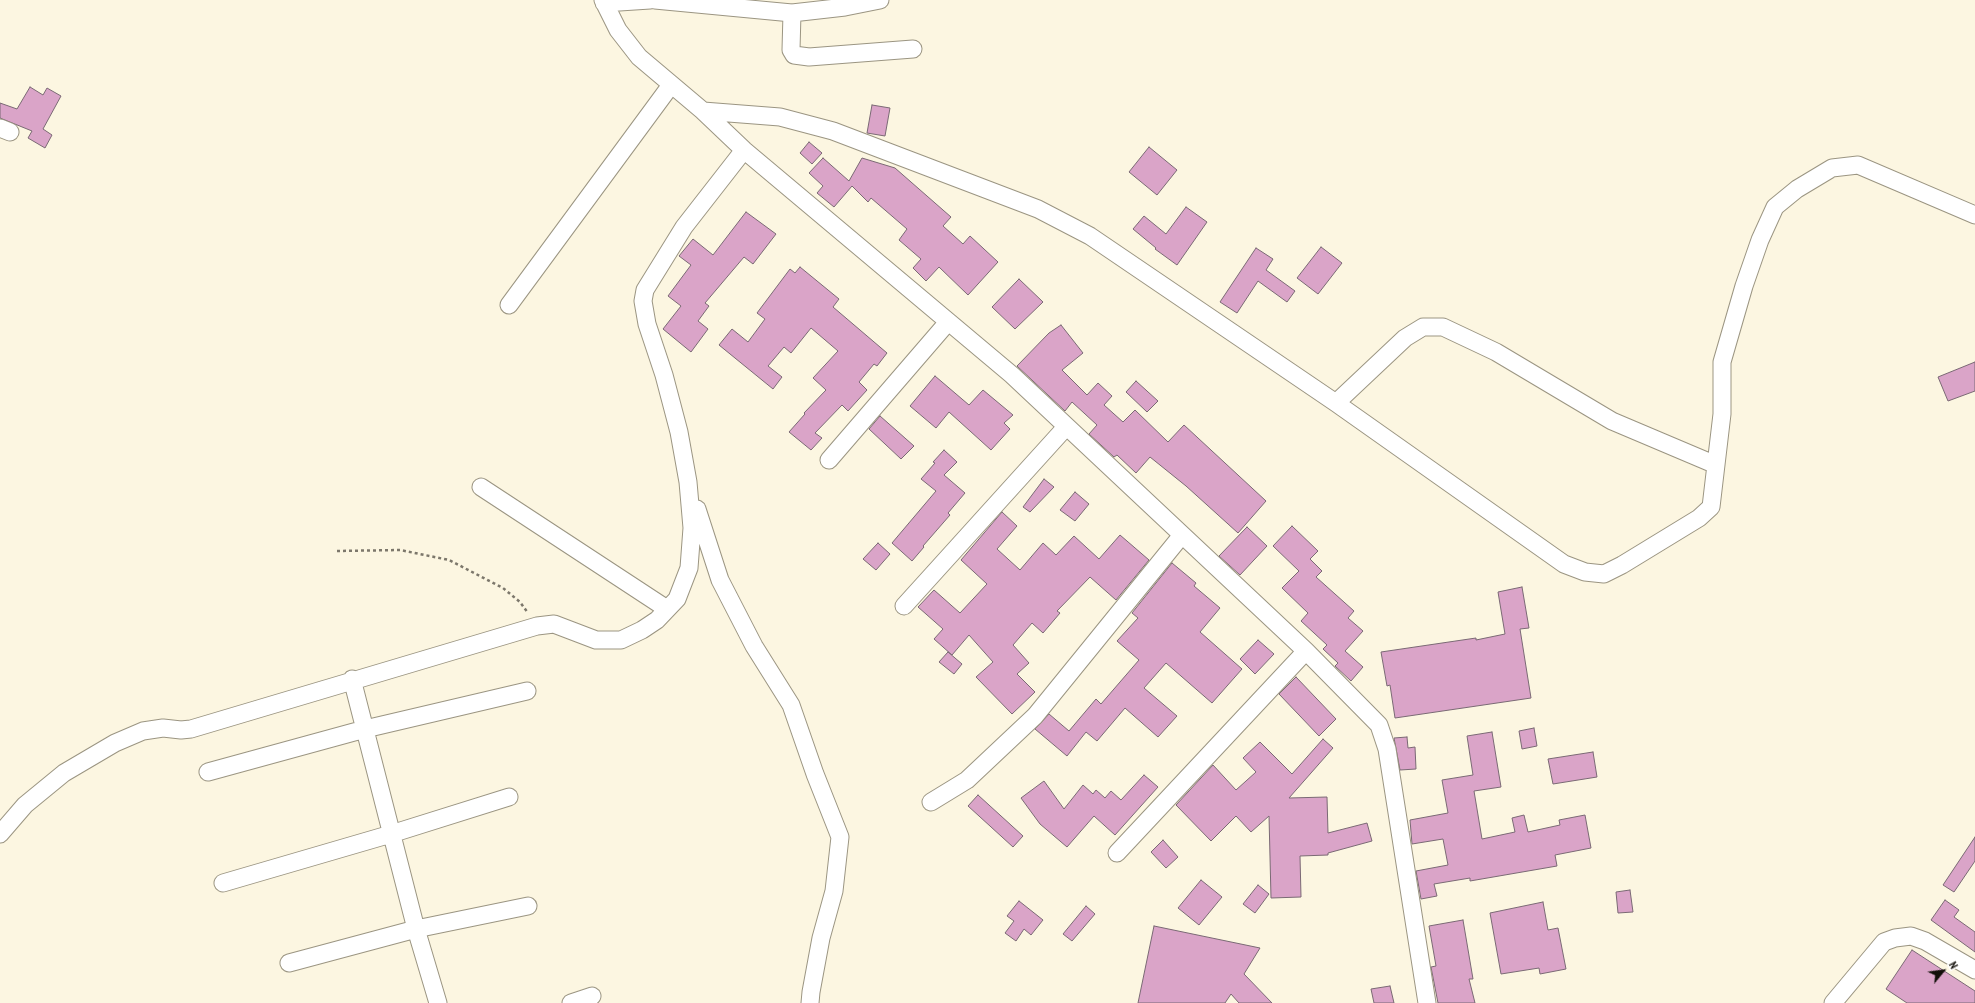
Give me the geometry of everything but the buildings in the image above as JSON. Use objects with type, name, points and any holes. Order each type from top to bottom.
[{"type":"street","points":[[650,0],[604,2],[618,30],[639,57],[703,112],[744,150],[1012,375],[1306,651],[1379,725],[1387,749],[1427,1003]]},
{"type":"street","points":[[655,0],[792,13],[845,7],[880,0]]},
{"type":"street","points":[[792,13],[791,50],[794,55],[808,57],[913,49]]},
{"type":"street","points":[[509,305],[671,85]]},
{"type":"street","points":[[703,112],[780,117],[832,131],[1038,209],[1090,236],[1336,404],[1564,564],[1585,572],[1604,574],[1622,565],[1699,518],[1711,507],[1722,414],[1722,362],[1746,279],[1760,240],[1775,207],[1797,189],[1832,168],[1858,165],[1975,215]]},
{"type":"street","points":[[0,834],[25,805],[64,773],[115,743],[144,731],[163,728],[181,730],[191,729],[352,679],[537,626],[554,624],[596,640],[621,640],[642,630],[657,620],[677,599],[689,568],[692,528],[688,482],[679,432],[664,375],[647,324],[643,301],[645,290],[684,227],[744,150]]},
{"type":"street","points":[[829,460],[948,322]]},
{"type":"street","points":[[1336,404],[1405,338],[1423,327],[1443,327],[1496,352],[1612,421],[1716,465]]},
{"type":"street","points":[[904,606],[1066,427]]},
{"type":"street","points":[[688,482],[720,580],[754,646],[791,705],[815,774],[840,837],[834,891],[821,938],[810,1003]]},
{"type":"street","points":[[482,487],[667,609]]},
{"type":"street","points":[[931,802],[967,780],[1035,716],[1182,535]]},
{"type":"street","points":[[1117,853],[1306,651]]},
{"type":"street","points":[[352,679],[416,929],[438,1003]]},
{"type":"street","points":[[208,772],[365,729],[527,691]]},
{"type":"street","points":[[223,883],[391,834],[509,796]]},
{"type":"street","points":[[289,963],[416,929],[528,906]]},
{"type":"street","points":[[1833,1003],[1884,942],[1895,938],[1911,936],[1925,941],[1975,970]]},
{"type":"street","points":[[570,1003],[592,996]]},
{"type":"path","points":[[337,551],[400,550],[449,560],[503,588],[520,602],[537,626]]}]
